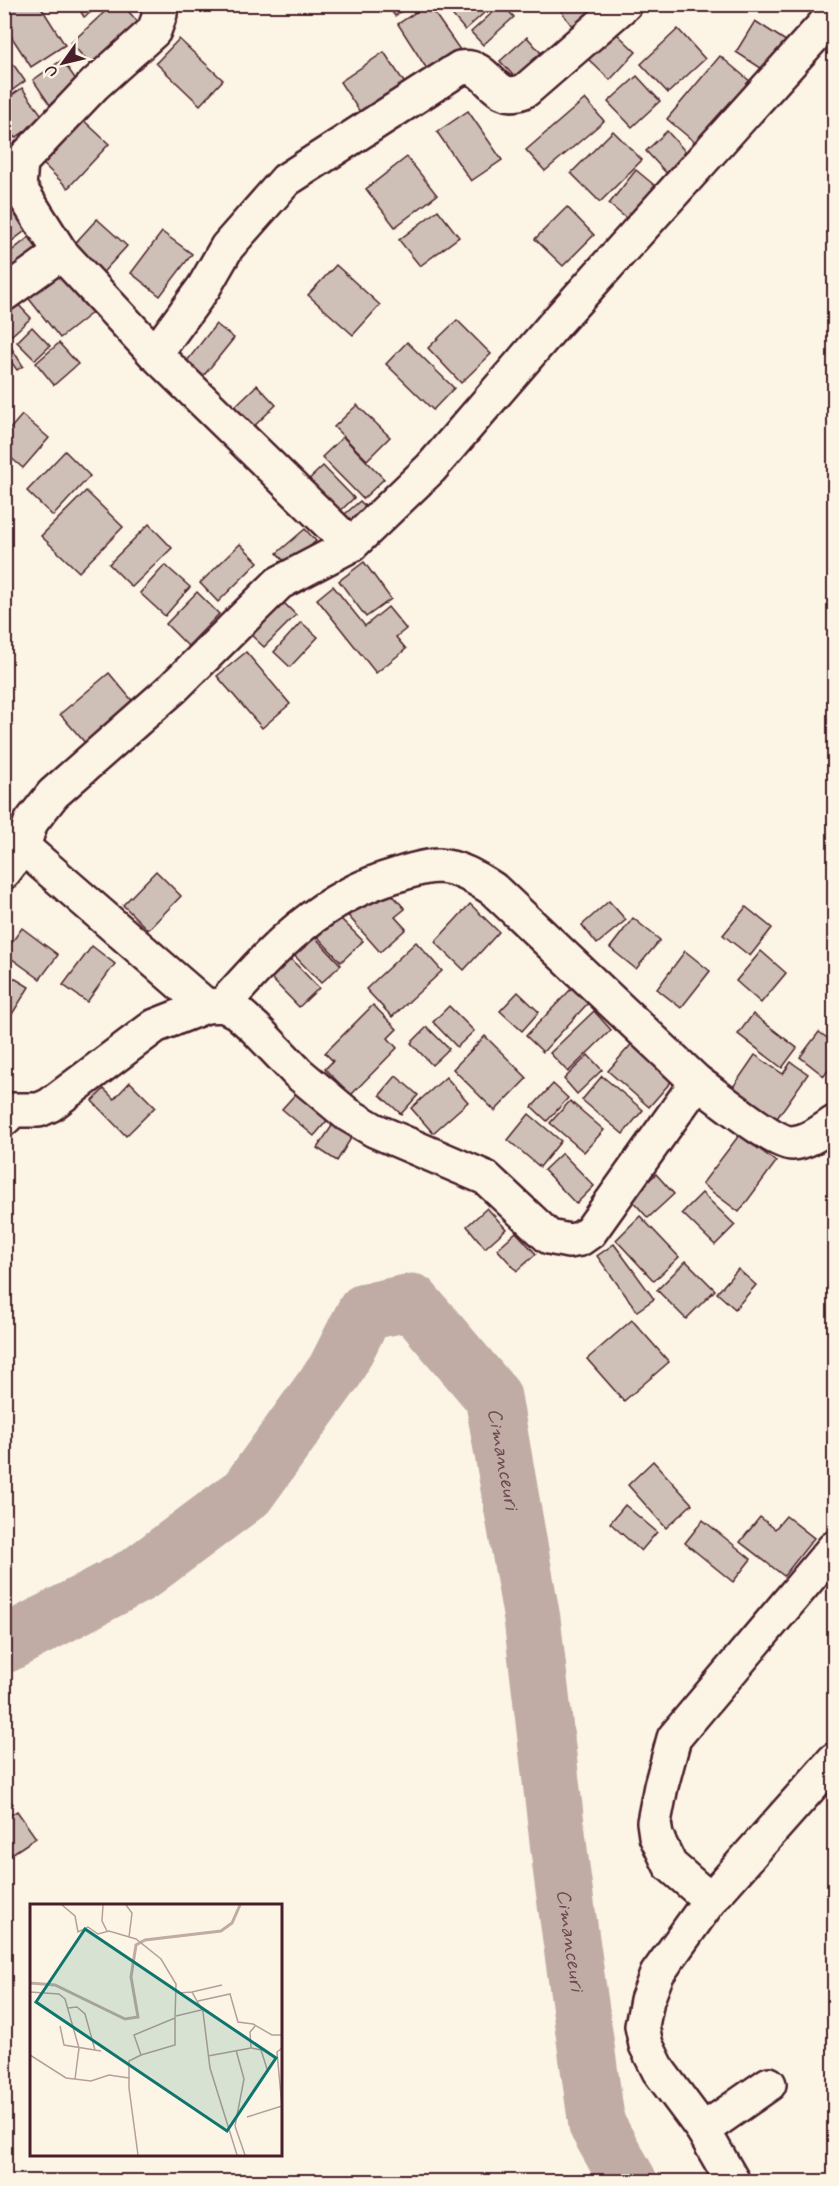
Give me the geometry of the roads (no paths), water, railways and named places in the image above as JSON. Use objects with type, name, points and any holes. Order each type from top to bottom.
[{"type":"street","points":[[157,4],[160,14],[154,31],[94,85],[21,162],[19,187],[61,253],[155,354],[351,545]]},
{"type":"street","points":[[155,354],[204,286],[227,247],[286,180],[460,68],[469,66],[478,69],[506,94],[514,96],[526,90],[625,4]]},
{"type":"street","points":[[697,1082],[590,1232],[580,1239],[560,1240],[549,1237],[486,1178],[374,1130],[347,1114],[298,1073],[237,1012],[214,1005],[14,860],[31,822],[53,794],[173,688],[279,583],[351,545],[431,468],[827,12]]},
{"type":"street","points":[[4,294],[61,253]]},
{"type":"street","points":[[7,1110],[39,1110],[50,1106],[155,1026],[214,1005],[302,924],[366,884],[438,866],[465,872],[493,889],[697,1082],[775,1138],[791,1143],[807,1139],[834,1123]]},
{"type":"street","points":[[710,1900],[670,1865],[656,1836],[654,1822],[674,1738],[834,1548]]},
{"type":"street","points":[[733,2181],[703,2130],[659,2071],[646,2045],[642,2026],[647,2000],[657,1974],[710,1900],[834,1760]]},
{"type":"street","points":[[703,2130],[769,2084]]},
{"type":"waterway","name":"Cimanceuri","points":[[4,1645],[139,1574],[247,1493],[335,1371],[365,1312],[412,1302],[493,1397],[532,1619],[562,1875],[597,2125],[629,2182]]}]
